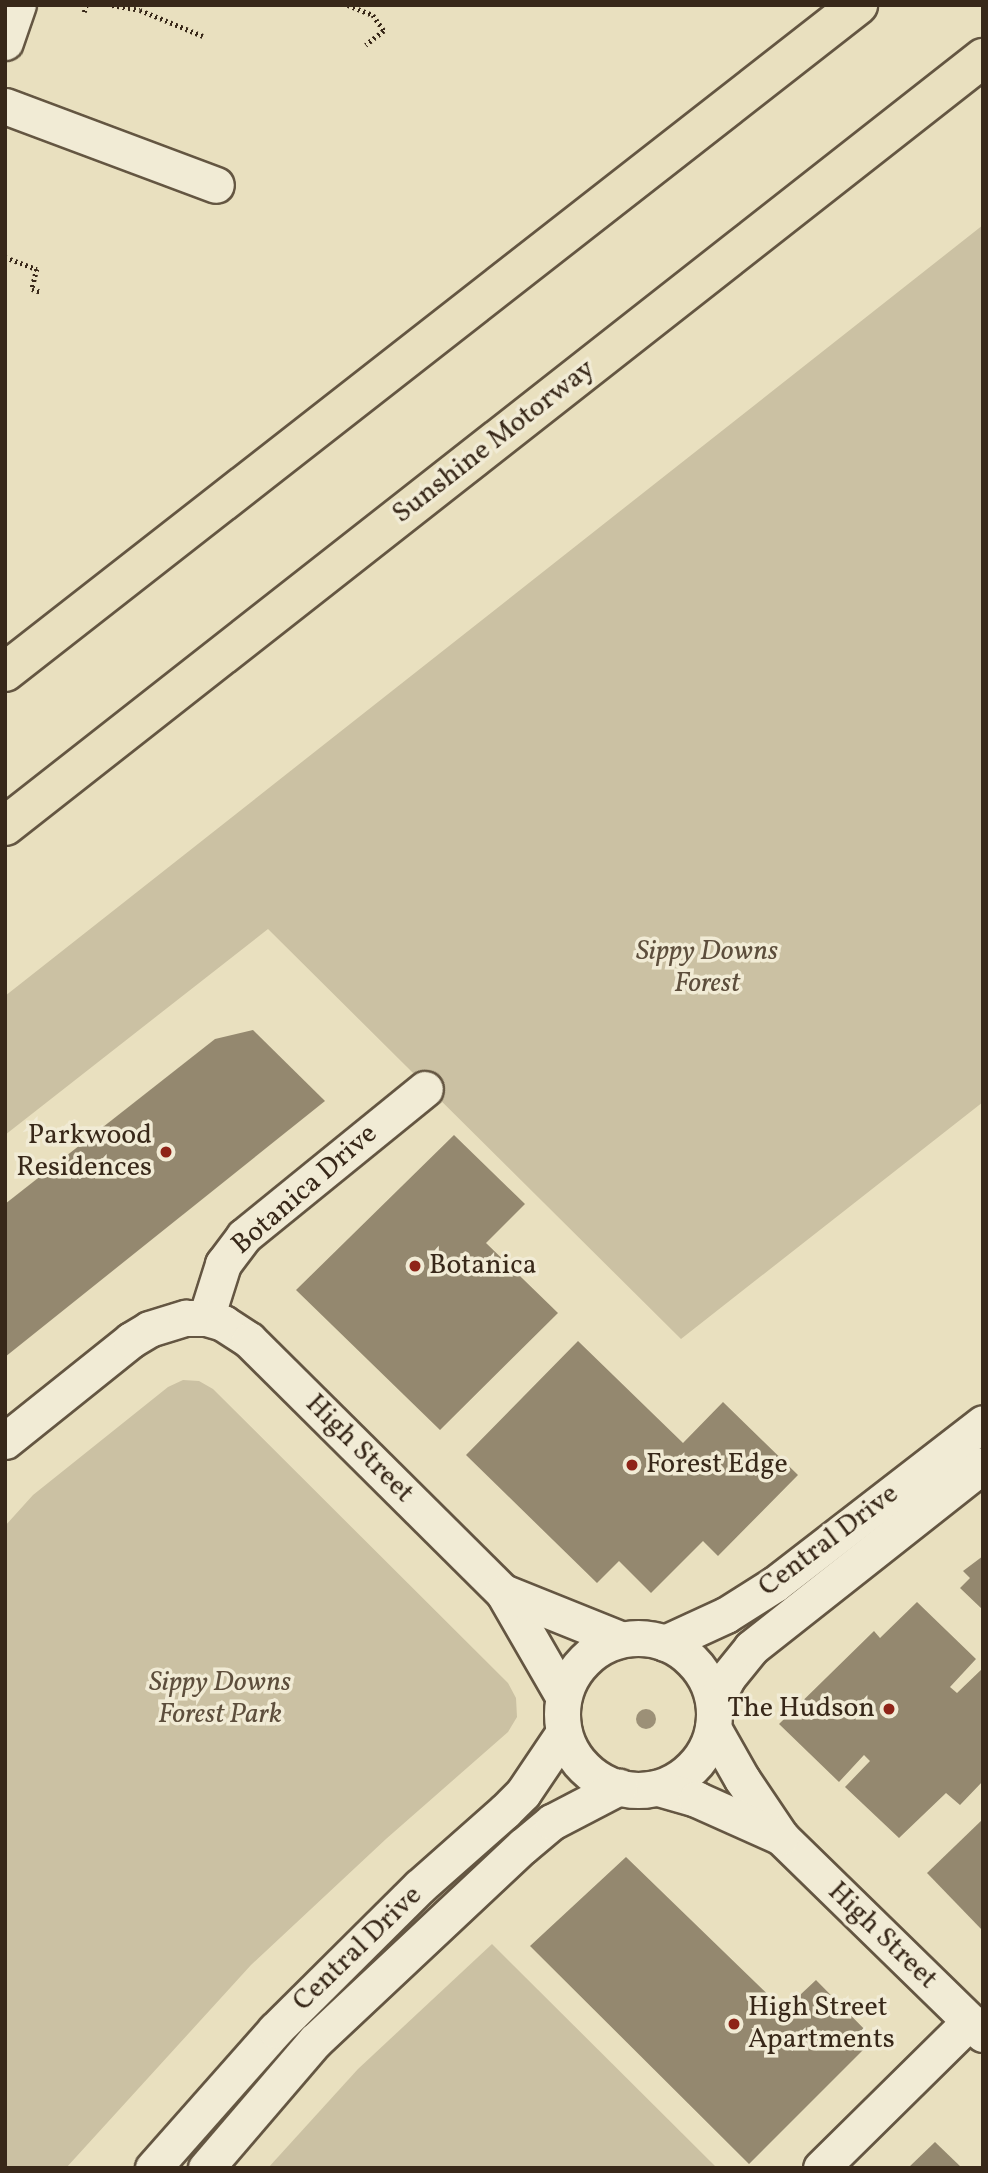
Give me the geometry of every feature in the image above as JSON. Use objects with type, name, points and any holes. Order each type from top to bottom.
[{"type":"highway","points":[[5,672],[858,5]]},
{"type":"highway","name":"Sunshine Motorway","points":[[5,826],[983,58]]},
{"type":"street","points":[[5,42],[18,5]]},
{"type":"street","points":[[5,106],[216,185]]},
{"type":"street","name":"Botanica Drive","points":[[206,1318],[223,1264],[244,1236],[425,1089]]},
{"type":"street","points":[[5,1441],[131,1340],[169,1322],[206,1318]]},
{"type":"street","name":"High Street","points":[[206,1318],[223,1323],[249,1340],[503,1591],[517,1620],[549,1667],[564,1696]]},
{"type":"street","name":"Central Drive","points":[[665,1643],[726,1615],[775,1584],[983,1423]]},
{"type":"street","name":"Central Drive","points":[[713,1716],[727,1678],[751,1647],[983,1465]]},
{"type":"street","name":"High Street","points":[[503,1591],[620,1639]]},
{"type":"street","points":[[643,1638],[665,1643],[683,1652],[698,1666],[709,1685],[713,1716],[706,1748],[694,1765],[678,1779],[658,1787],[638,1790],[600,1780],[584,1768],[571,1751],[564,1732],[564,1696],[571,1677],[583,1660],[600,1647],[620,1639],[643,1638]]},
{"type":"street","name":"High Street","points":[[713,1716],[781,1837],[976,2028]]},
{"type":"street","name":"Central Drive","points":[[153,2168],[275,2030],[419,1887],[523,1793],[564,1732]]},
{"type":"street","name":"Central Drive","points":[[206,2168],[315,2040],[513,1855],[551,1822],[619,1787]]},
{"type":"street","name":"High Street","points":[[658,1787],[696,1799],[781,1837]]},
{"type":"street","points":[[821,2168],[976,2028]]},
{"type":"path","points":[[84,12],[86,5]]},
{"type":"path","points":[[112,5],[139,7],[203,36]]},
{"type":"path","points":[[348,5],[373,15],[384,31],[366,45]]},
{"type":"path","points":[[5,257],[37,269],[32,289],[41,292]]},
{"type":"green space","name":"Sippy Downs Forest","points":[[983,225],[983,1102],[681,1339],[268,929],[5,1135],[5,996]]},
{"type":"green space","name":"Sippy Downs Forest Park","points":[[183,1380],[199,1381],[213,1389],[508,1683],[516,1698],[517,1717],[508,1732],[386,1839],[251,1965],[66,2168],[5,2168],[5,1526],[33,1495],[168,1387]]},
{"type":"green space","points":[[492,1944],[717,2168],[268,2168],[358,2069]]},
{"type":"building","name":"Parkwood Residences","points":[[253,1030],[325,1101],[5,1357],[5,1204],[215,1039]]},
{"type":"building","name":"Botanica","points":[[454,1135],[525,1204],[486,1243],[558,1313],[440,1430],[296,1290]]},
{"type":"building","name":"Forest Edge","points":[[578,1341],[683,1443],[723,1402],[798,1475],[718,1556],[703,1541],[651,1593],[619,1561],[597,1583],[466,1455]]},
{"type":"building","points":[[983,1556],[983,1610],[960,1588],[970,1578],[963,1571]]},
{"type":"building","name":"The Hudson","points":[[917,1602],[976,1659],[950,1687],[957,1693],[983,1668],[983,1781],[960,1805],[946,1793],[899,1838],[845,1787],[870,1761],[864,1755],[839,1782],[779,1724],[874,1631],[880,1638]]},
{"type":"building","points":[[983,1819],[983,1931],[927,1873]]},
{"type":"building","name":"High Street Apartments","points":[[626,1857],[784,2010],[816,1980],[874,2039],[749,2164],[530,1946]]},
{"type":"building","points":[[935,2142],[962,2168],[908,2168]]},
{"type":"place","name":"Parkwood Residences","points":[[166,1152]]},
{"type":"place","name":"Botanica","points":[[415,1266]]},
{"type":"place","name":"Forest Edge","points":[[632,1465]]},
{"type":"place","name":"The Hudson","points":[[889,1709]]},
{"type":"place","name":"High Street Apartments","points":[[734,2024]]}]
